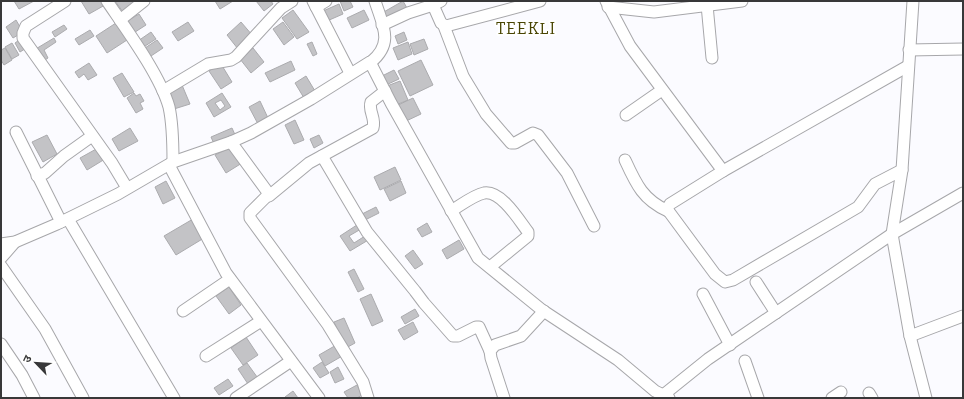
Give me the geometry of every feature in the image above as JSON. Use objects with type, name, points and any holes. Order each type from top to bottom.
[{"type":"street","points":[[64,1],[26,26],[23,35],[112,163],[127,188]]},
{"type":"street","points":[[107,1],[163,91],[169,108],[173,133],[171,164],[218,261],[319,398]]},
{"type":"street","points":[[120,20],[144,1]]},
{"type":"street","points":[[163,91],[208,64],[231,60],[236,57],[281,8],[292,1]]},
{"type":"street","points":[[326,1],[315,4],[350,73]]},
{"type":"street","points":[[1,244],[15,242],[65,221],[171,164],[231,142],[305,103],[350,73],[369,62],[372,62],[384,50],[386,42],[375,1]]},
{"type":"street","points":[[444,26],[540,1]]},
{"type":"street","points":[[607,4],[654,12],[663,6],[707,6],[742,1]]},
{"type":"street","points":[[913,1],[902,170],[892,234],[910,336],[926,398]]},
{"type":"street","points":[[382,25],[408,13],[437,3],[463,76],[486,114],[511,143],[515,143],[533,133],[538,136],[567,174],[594,226]]},
{"type":"street","points":[[607,4],[630,46],[723,171]]},
{"type":"street","points":[[707,6],[712,58]]},
{"type":"street","points":[[909,50],[963,49]]},
{"type":"street","points":[[372,62],[385,91],[478,258],[544,311],[618,360],[665,397],[708,359],[892,234],[963,192]]},
{"type":"street","points":[[668,211],[670,204],[723,171],[908,66]]},
{"type":"street","points":[[626,115],[662,90]]},
{"type":"street","points":[[368,398],[363,382],[328,325],[250,218],[250,213],[309,163],[373,128],[373,116],[370,108],[371,102],[385,91]]},
{"type":"street","points":[[16,132],[37,176],[174,398]]},
{"type":"street","points":[[37,176],[44,173],[59,159],[92,136]]},
{"type":"street","points":[[231,142],[269,196]]},
{"type":"street","points":[[322,156],[367,232],[416,290],[424,303],[453,336],[458,336],[479,327],[490,351],[490,358],[504,398]]},
{"type":"street","points":[[625,160],[637,185],[650,201],[668,211],[715,274],[725,282],[733,280],[858,207],[875,184],[902,170]]},
{"type":"street","points":[[451,211],[483,193],[494,193],[500,198],[528,232],[528,236],[490,267]]},
{"type":"street","points":[[1,258],[15,242]]},
{"type":"street","points":[[1,266],[45,329],[83,398]]},
{"type":"street","points":[[183,311],[230,279]]},
{"type":"street","points":[[756,282],[776,313]]},
{"type":"street","points":[[703,294],[730,345]]},
{"type":"street","points":[[490,351],[495,345],[521,336],[544,311]]},
{"type":"street","points":[[910,336],[963,316]]},
{"type":"street","points":[[206,356],[261,321]]},
{"type":"street","points":[[1,344],[22,375],[34,398]]},
{"type":"street","points":[[236,398],[291,361]]},
{"type":"street","points":[[745,362],[758,398]]},
{"type":"building","points":[[14,1],[34,1],[19,9]]},
{"type":"building","points":[[81,1],[102,1],[105,5],[89,14]]},
{"type":"building","points":[[115,1],[138,1],[123,12]]},
{"type":"building","points":[[215,1],[233,1],[220,9]]},
{"type":"building","points":[[256,1],[271,1],[273,4],[264,11]]},
{"type":"building","points":[[340,1],[350,1],[353,7],[344,11]]},
{"type":"building","points":[[403,1],[407,8],[386,20],[382,13]]},
{"type":"building","points":[[339,4],[343,14],[327,21],[323,11]]},
{"type":"building","points":[[293,10],[309,32],[297,39],[282,18]]},
{"type":"building","points":[[364,10],[369,20],[352,28],[347,18]]},
{"type":"building","points":[[139,14],[146,25],[132,34],[124,23]]},
{"type":"building","points":[[16,20],[23,32],[13,38],[6,27]]},
{"type":"building","points":[[188,22],[194,31],[178,41],[172,32]]},
{"type":"building","points":[[241,22],[253,36],[238,49],[227,35]]},
{"type":"building","points":[[283,22],[294,37],[284,45],[273,29]]},
{"type":"building","points":[[116,23],[127,40],[107,53],[96,36]]},
{"type":"building","points":[[64,25],[67,29],[55,37],[52,32]]},
{"type":"building","points":[[90,30],[94,36],[79,45],[75,39]]},
{"type":"building","points":[[151,32],[156,39],[142,48],[138,41]]},
{"type":"building","points":[[404,32],[407,40],[398,44],[395,36]]},
{"type":"building","points":[[22,38],[28,47],[20,52],[15,43]]},
{"type":"building","points":[[54,38],[56,42],[44,50],[48,58],[42,62],[34,50]]},
{"type":"building","points":[[424,39],[428,49],[414,55],[410,44]]},
{"type":"building","points":[[157,40],[163,48],[148,58],[142,50]]},
{"type":"building","points":[[312,42],[317,54],[313,56],[307,44]]},
{"type":"building","points":[[408,42],[412,54],[398,60],[393,48]]},
{"type":"building","points":[[12,43],[19,55],[12,59],[5,47]]},
{"type":"building","points":[[5,48],[12,60],[4,65],[1,60],[1,50]]},
{"type":"building","points":[[253,48],[264,62],[251,73],[240,59]]},
{"type":"building","points":[[421,60],[433,85],[410,96],[398,71]]},
{"type":"building","points":[[291,61],[295,70],[270,82],[265,73]]},
{"type":"building","points":[[89,63],[97,75],[88,80],[84,74],[79,78],[75,72]]},
{"type":"building","points":[[221,64],[232,82],[221,89],[209,71]]},
{"type":"building","points":[[394,70],[399,79],[386,85],[382,76]]},
{"type":"building","points":[[122,73],[134,92],[124,97],[113,78]]},
{"type":"building","points":[[306,76],[315,91],[304,98],[295,83]]},
{"type":"building","points":[[400,81],[408,100],[396,105],[387,86]]},
{"type":"building","points":[[182,85],[190,104],[174,109],[168,93]]},
{"type":"building","points":[[134,93],[136,96],[140,94],[144,101],[140,103],[143,109],[136,113],[127,98]]},
{"type":"building","points":[[222,93],[231,107],[214,117],[206,103]],"holes":[[[221,100],[225,106],[220,110],[215,103]]]},
{"type":"building","points":[[413,98],[421,114],[404,122],[396,106]]},
{"type":"building","points":[[260,101],[268,118],[258,124],[249,107]]},
{"type":"building","points":[[295,120],[304,140],[294,144],[285,125]]},
{"type":"building","points":[[130,128],[138,141],[119,151],[112,139]]},
{"type":"building","points":[[232,128],[236,137],[215,146],[211,137]]},
{"type":"building","points":[[47,135],[57,154],[43,162],[32,142]]},
{"type":"building","points":[[319,135],[323,143],[314,148],[310,139]]},
{"type":"building","points":[[231,147],[242,163],[226,173],[215,155]]},
{"type":"building","points":[[98,148],[105,159],[87,170],[80,158]]},
{"type":"building","points":[[395,167],[401,180],[380,190],[374,177]]},
{"type":"building","points":[[166,181],[175,198],[163,204],[155,187]]},
{"type":"building","points":[[401,181],[406,193],[390,201],[384,189]]},
{"type":"building","points":[[376,207],[379,213],[363,221],[360,215]]},
{"type":"building","points":[[193,219],[204,238],[176,255],[164,236]]},
{"type":"building","points":[[360,223],[370,239],[350,251],[340,236]],"holes":[[[361,229],[365,236],[354,243],[349,236]]]},
{"type":"building","points":[[427,223],[432,232],[422,237],[417,229]]},
{"type":"building","points":[[459,240],[464,249],[447,259],[442,250]]},
{"type":"building","points":[[413,250],[423,264],[415,269],[405,256]]},
{"type":"building","points":[[354,269],[364,289],[358,292],[348,272]]},
{"type":"building","points":[[229,287],[241,305],[229,314],[216,296]]},
{"type":"building","points":[[371,294],[383,321],[372,326],[360,299]]},
{"type":"building","points":[[415,309],[419,316],[405,324],[401,317]]},
{"type":"building","points":[[344,318],[355,343],[346,348],[334,322]]},
{"type":"building","points":[[413,322],[418,332],[404,340],[398,330]]},
{"type":"building","points":[[246,337],[258,355],[243,365],[231,348]]},
{"type":"building","points":[[338,344],[344,355],[325,366],[319,355]]},
{"type":"building","points":[[322,362],[329,373],[320,378],[313,368]]},
{"type":"building","points":[[247,363],[260,381],[250,387],[238,369]]},
{"type":"building","points":[[338,367],[344,379],[335,383],[330,372]]},
{"type":"building","points":[[228,379],[233,386],[219,395],[214,388]]},
{"type":"building","points":[[357,385],[362,395],[357,398],[348,398],[344,392]]},
{"type":"building","points":[[293,391],[298,398],[285,397]]},
{"type":"district","name":"TEEKLI","points":[[526,28]]}]
